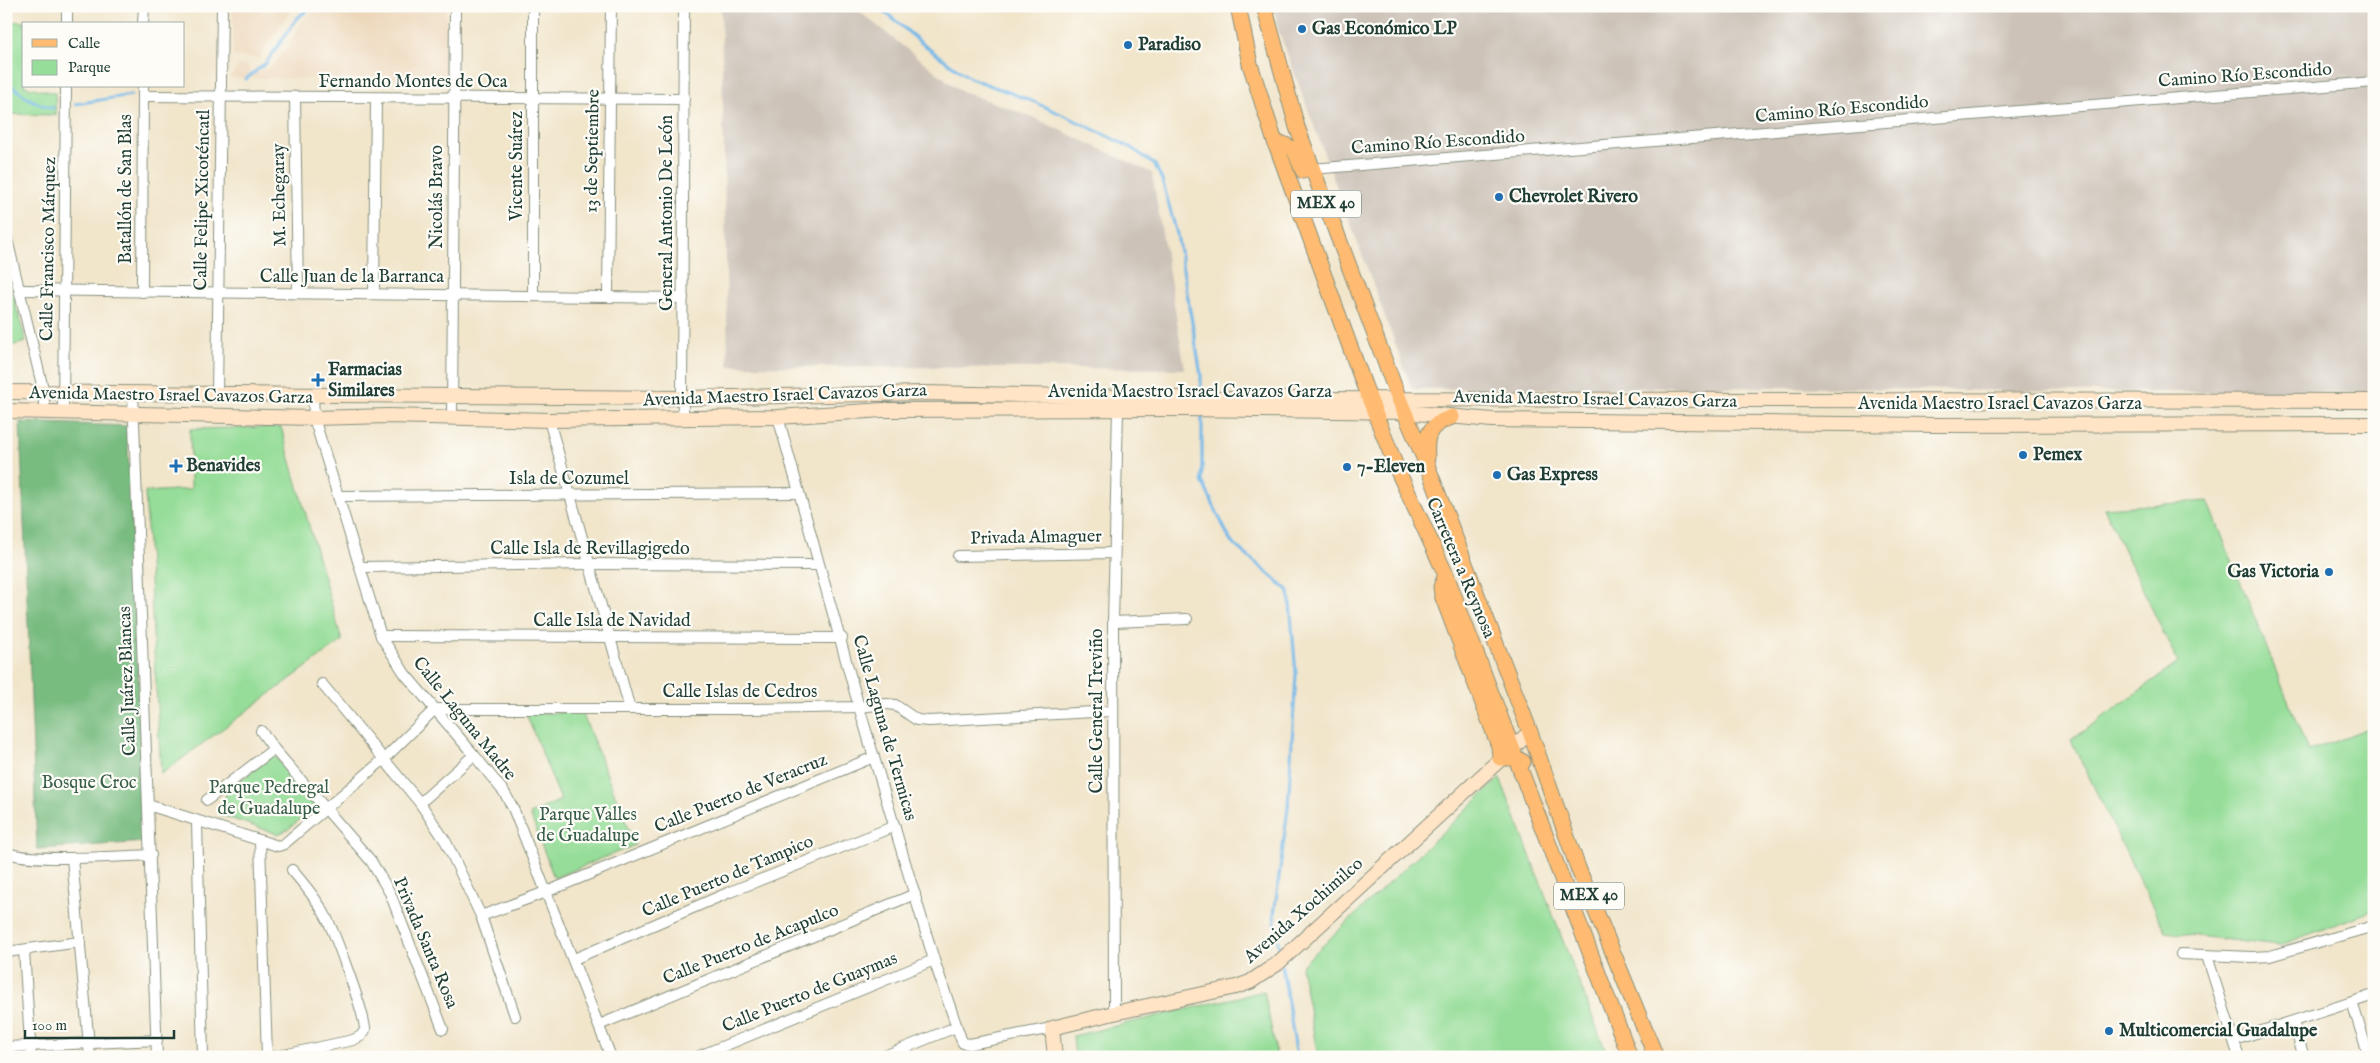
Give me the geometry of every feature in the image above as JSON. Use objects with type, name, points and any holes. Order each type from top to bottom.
[{"type":"main road","name":"Carretera a Reynosa","points":[[1238,6],[1250,64],[1276,146],[1372,406],[1397,469],[1446,575],[1630,1057]]},
{"type":"main road","name":"Carretera a Reynosa","points":[[1264,6],[1289,98],[1312,169],[1377,342],[1427,465],[1530,732],[1578,868],[1656,1057]]},
{"type":"main road","points":[[1276,146],[1283,144],[1294,149],[1361,319],[1377,342]]},
{"type":"main road","name":"Avenida Maestro Israel Cavazos Garza","points":[[6,392],[682,398],[923,393],[1184,404],[1372,406],[2374,401]]},
{"type":"main road","points":[[2109,401],[2110,424]]},
{"type":"main road","points":[[2168,402],[2169,423]]},
{"type":"main road","name":"Avenida Maestro Israel Cavazos Garza","points":[[6,411],[314,418],[388,416],[549,420],[778,417],[883,410],[1118,410],[1184,404]]},
{"type":"main road","name":"Avenida Maestro Israel Cavazos Garza","points":[[1402,405],[1452,417],[1492,420],[1935,425],[2374,424]]},
{"type":"main road","points":[[1427,465],[1426,445],[1430,432],[1439,422],[1452,417]]},
{"type":"main road","points":[[1446,575],[1442,581],[1442,595],[1499,746],[1500,758],[1514,753],[1530,732]]},
{"type":"main road","points":[[1514,753],[1529,771],[1565,856],[1572,865],[1578,868]]},
{"type":"main road","name":"Avenida Xochimilco","points":[[1052,1028],[1236,987],[1260,977],[1277,964],[1500,758]]},
{"type":"main road","points":[[1052,1028],[1055,1057]]},
{"type":"street","points":[[67,6],[67,22]]},
{"type":"street","points":[[143,22],[144,6]]},
{"type":"street","name":"Calle Felipe Xicoténcatl","points":[[217,395],[222,6]]},
{"type":"street","name":"Nicolás Bravo","points":[[452,418],[455,6]]},
{"type":"street","name":"Vicente Suárez","points":[[533,6],[533,295]]},
{"type":"street","name":"13 de Septiembre","points":[[608,296],[611,6]]},
{"type":"street","name":"General Antonio De León","points":[[684,6],[682,398],[684,419]]},
{"type":"street","name":"Camino Río Escondido","points":[[1312,169],[2374,82]]},
{"type":"street","name":"Calle Francisco Márquez","points":[[63,412],[66,88]]},
{"type":"street","name":"Fernando Montes de Oca","points":[[143,91],[295,98],[684,99]]},
{"type":"street","name":"Batallón de San Blas","points":[[142,292],[143,91]]},
{"type":"street","name":"M. Echegaray","points":[[295,98],[298,293]]},
{"type":"street","points":[[374,293],[376,98]]},
{"type":"street","points":[[6,235],[21,290],[44,393],[44,412]]},
{"type":"street","name":"Calle Juan de la Barranca","points":[[21,290],[218,294],[374,293],[683,298]]},
{"type":"street","name":"Calle Juárez Blancas","points":[[133,394],[157,1057]]},
{"type":"street","name":"Calle Laguna Madre","points":[[313,395],[314,418],[362,567],[381,636],[405,674],[504,792],[513,808],[611,1057]]},
{"type":"street","name":"Calle General Treviño","points":[[1114,1013],[1113,622],[1118,410]]},
{"type":"street","name":"Calle Laguna de Termicas","points":[[778,417],[819,565],[842,638],[859,707],[934,960],[956,1027],[963,1043],[966,1044]]},
{"type":"street","points":[[549,420],[590,564],[608,637],[630,709]]},
{"type":"street","name":"Isla de Cozumel","points":[[339,496],[799,493]]},
{"type":"street","name":"Privada Almaguer","points":[[958,556],[1114,553]]},
{"type":"street","name":"Calle Isla de Revillagigedo","points":[[362,567],[590,564],[819,565]]},
{"type":"street","points":[[1113,622],[1187,619]]},
{"type":"street","name":"Calle Isla de Navidad","points":[[381,636],[842,638]]},
{"type":"street","points":[[322,684],[420,803],[446,842],[481,916],[514,1016]]},
{"type":"street","name":"Calle Islas de Cedros","points":[[436,709],[630,709],[895,705],[917,720],[1113,711]]},
{"type":"street","points":[[148,805],[260,842],[278,846],[284,844],[383,760],[436,709]]},
{"type":"street","name":"Privada Santa Rosa","points":[[261,731],[274,749],[370,861],[390,893],[443,1029]]},
{"type":"street","points":[[207,800],[274,749]]},
{"type":"street","points":[[420,803],[474,755]]},
{"type":"street","name":"Calle Puerto de Veracruz","points":[[481,916],[546,892],[874,757]]},
{"type":"street","points":[[197,822],[204,1057]]},
{"type":"street","name":"Calle Puerto de Tampico","points":[[574,960],[730,892],[895,826]]},
{"type":"street","points":[[260,842],[267,1057]]},
{"type":"street","points":[[6,852],[17,856],[72,858],[151,855]]},
{"type":"street","points":[[72,858],[90,1057]]},
{"type":"street","points":[[274,1057],[353,1040],[361,1036],[365,1023],[325,915],[310,891],[292,870]]},
{"type":"street","name":"Calle Puerto de Acapulco","points":[[599,1024],[915,894]]},
{"type":"street","points":[[2181,954],[2270,956],[2374,926]]},
{"type":"street","points":[[6,952],[80,942]]},
{"type":"street","points":[[24,950],[31,1052]]},
{"type":"street","points":[[2207,956],[2239,1057]]},
{"type":"street","name":"Calle Puerto de Guaymas","points":[[697,1057],[934,960]]},
{"type":"street","points":[[2234,1040],[2374,995]]},
{"type":"street","points":[[2352,1002],[2369,1057]]},
{"type":"street","points":[[2293,1022],[2304,1057]]},
{"type":"street","points":[[882,1057],[956,1027]]},
{"type":"street","name":"Avenida Xochimilco","points":[[966,1044],[1052,1028]]},
{"type":"street","points":[[6,1047],[31,1052],[89,1042],[157,1040]]},
{"type":"shaded area","points":[[233,6],[298,6],[288,14],[259,58],[233,56]]},
{"type":"shaded area","points":[[320,6],[446,6],[448,80],[230,78],[238,65],[248,66],[250,75],[272,66],[288,47],[305,17]]},
{"type":"shaded area","points":[[721,6],[852,6],[959,90],[1032,117],[1152,173],[1185,369],[728,366]]},
{"type":"shaded area","points":[[1274,6],[2374,6],[2374,392],[2071,392],[1774,387],[1412,389],[1278,29]]},
{"type":"green space","points":[[6,21],[25,22],[22,22],[22,88],[33,88],[55,93],[56,115],[6,114]]},
{"type":"green space","points":[[6,270],[26,342],[6,347]]},
{"type":"green space","name":"Bosque Croc","points":[[20,422],[127,426],[146,842],[37,849]]},
{"type":"green space","points":[[281,427],[342,641],[161,774],[145,492],[191,489],[190,429]]},
{"type":"green space","points":[[2208,501],[2308,751],[2374,726],[2374,910],[2278,946],[2165,932],[2071,740],[2178,663],[2104,508]]},
{"type":"green space","name":"Parque Valles de Guadalupe","points":[[582,712],[635,845],[554,878],[530,814],[561,800],[526,714]]},
{"type":"green space","name":"Parque Pedregal de Guadalupe","points":[[274,755],[316,806],[287,830],[278,834],[220,815],[227,790]]},
{"type":"green space","points":[[1500,778],[1608,1057],[1318,1057],[1301,966]]},
{"type":"green space","points":[[1264,991],[1277,1057],[1075,1057],[1073,1036]]},
{"type":"waterway","points":[[246,79],[266,63],[297,18],[313,6]]},
{"type":"waterway","points":[[878,6],[925,46],[970,78],[1027,99],[1070,118],[1132,148],[1155,165],[1162,180],[1177,234],[1201,375],[1201,396]]},
{"type":"waterway","points":[[6,81],[33,101],[53,108]]},
{"type":"waterway","points":[[75,104],[131,95]]},
{"type":"waterway","points":[[1202,412],[1202,481],[1231,542],[1289,591],[1296,674],[1288,808],[1274,915],[1280,955]]},
{"type":"waterway","points":[[1282,966],[1297,1057]]},
{"type":"place","name":"Gas Económico LP","points":[[1302,29]]},
{"type":"place","name":"Paradiso","points":[[1128,45]]},
{"type":"place","name":"Chevrolet Rivero","points":[[1499,197]]},
{"type":"place","name":"Farmacias Similares","points":[[318,380]]},
{"type":"place","name":"Pemex","points":[[2023,455]]},
{"type":"place","name":"Benavides","points":[[176,466]]},
{"type":"place","name":"7-Eleven","points":[[1347,467]]},
{"type":"place","name":"Gas Express","points":[[1497,475]]},
{"type":"place","name":"Gas Victoria","points":[[2329,572]]},
{"type":"place","name":"Multicomercial Guadalupe","points":[[2109,1031]]}]
